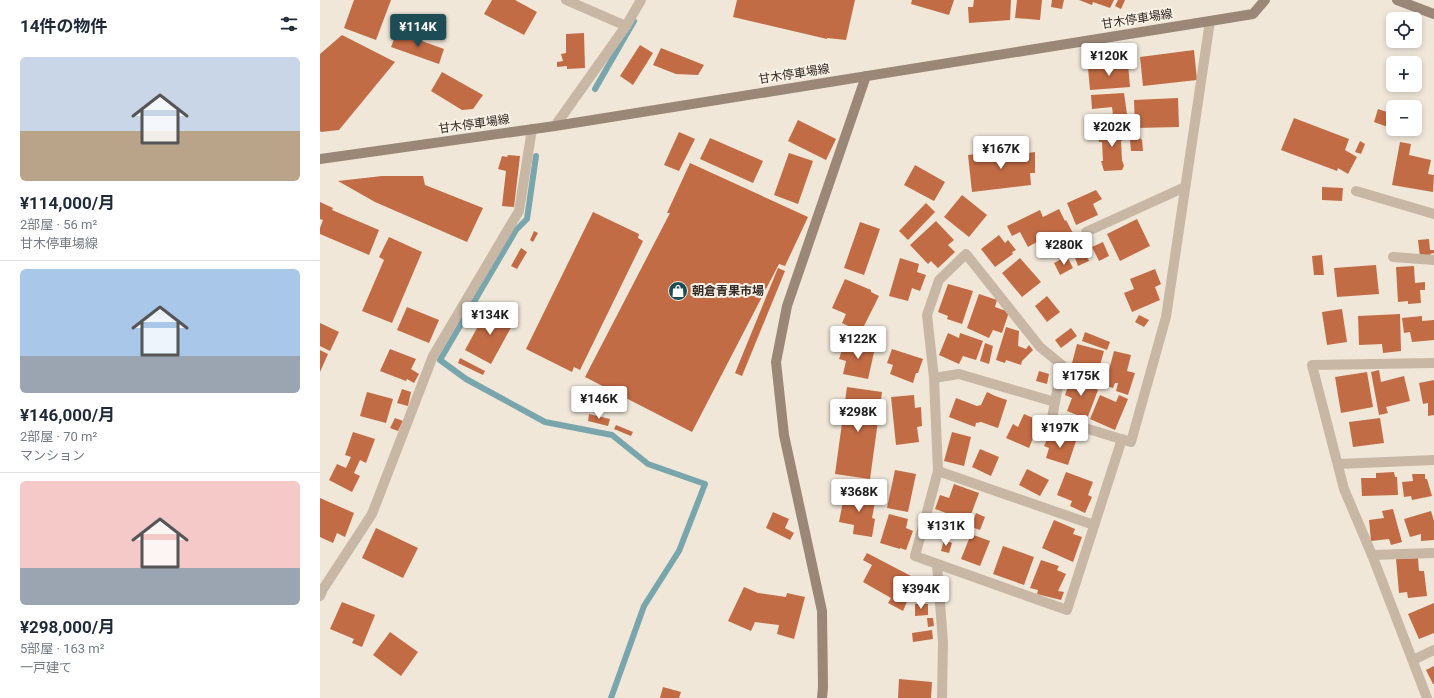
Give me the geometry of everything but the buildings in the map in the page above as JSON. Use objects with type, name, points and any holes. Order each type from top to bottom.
[{"type":"main road","name":"甘木停車場線","points":[[320,159],[555,126],[1253,14],[1265,0]]},
{"type":"main road","points":[[1397,0],[1434,14]]},
{"type":"main road","points":[[822,698],[824,687],[822,611],[784,435],[776,362],[787,306],[866,76]]},
{"type":"street","points":[[566,0],[626,26]]},
{"type":"street","points":[[555,126],[626,26],[641,0]]},
{"type":"street","points":[[1122,439],[1067,610],[915,556],[938,471],[934,378],[927,315],[939,280],[966,254],[1040,347],[1062,365],[1052,418],[1122,439],[1131,442],[1166,318],[1210,21]]},
{"type":"street","points":[[320,596],[323,589],[372,514],[433,356],[519,211],[532,129]]},
{"type":"street","points":[[1086,232],[1185,187]]},
{"type":"street","points":[[1356,191],[1434,214]]},
{"type":"street","points":[[1393,257],[1434,260]]},
{"type":"street","points":[[1427,698],[1372,555],[1344,489],[1312,365],[1434,363]]},
{"type":"street","points":[[934,378],[959,374],[1055,402]]},
{"type":"street","points":[[1338,464],[1434,460]]},
{"type":"street","points":[[938,471],[1094,525]]},
{"type":"street","points":[[1372,555],[1434,553]]},
{"type":"street","points":[[937,564],[943,642],[942,698]]},
{"type":"street","points":[[1413,660],[1434,650]]},
{"type":"waterway","points":[[595,89],[634,21]]},
{"type":"waterway","points":[[536,156],[527,219],[516,230],[440,360],[466,379],[545,422],[612,435],[648,464],[705,484],[679,551],[644,606],[611,698]]},
{"type":"place","name":"朝倉青果市場","points":[[678,291]]}]
